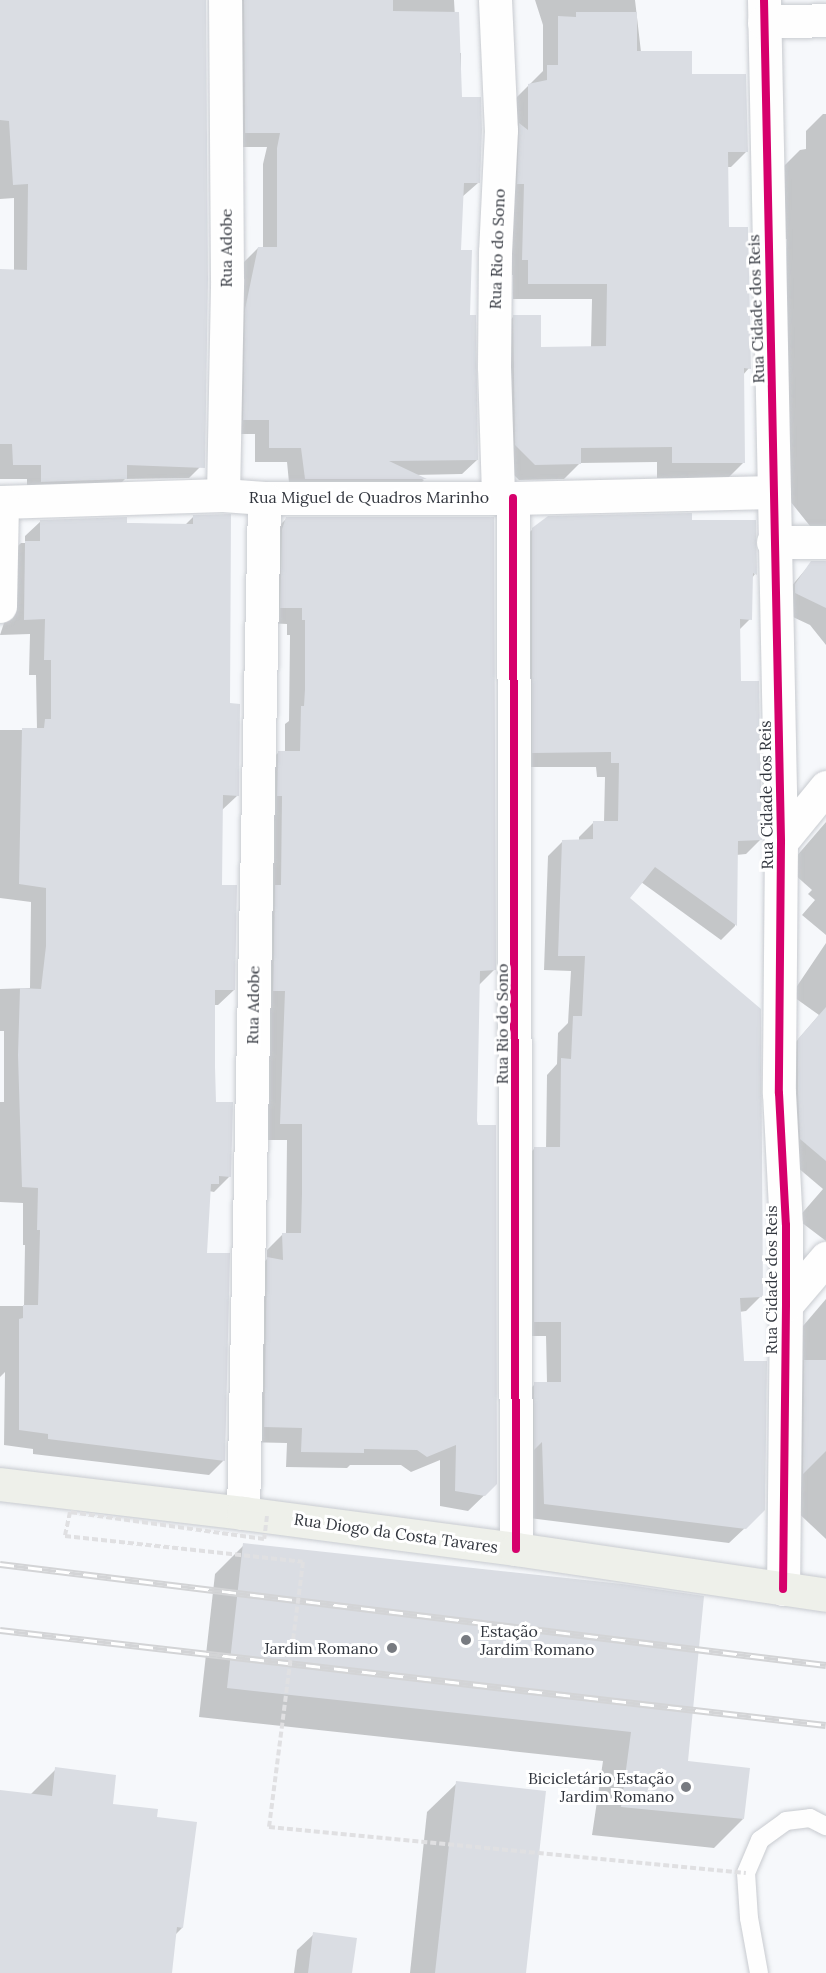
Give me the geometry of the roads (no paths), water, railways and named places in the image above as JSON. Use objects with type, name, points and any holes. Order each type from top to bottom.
[{"type":"street","name":"Rua Adobe","points":[[223,495],[227,279],[225,0]]},
{"type":"street","name":"Rua Rio do Sono","points":[[495,0],[501,130],[495,275],[506,498],[516,1549]]},
{"type":"street","points":[[764,11],[826,20]]},
{"type":"street","name":"Rua Cidade dos Reis","points":[[764,11],[774,492],[773,542],[781,842],[779,1093],[786,1225],[783,1589]]},
{"type":"street","name":"Rua Miguel de Quadros Marinho","points":[[1,502],[223,495],[264,498],[506,498],[774,492]]},
{"type":"street","name":"Rua Adobe","points":[[255,1514],[264,498]]},
{"type":"street","points":[[0,606],[1,502]]},
{"type":"street","points":[[773,542],[826,542]]},
{"type":"street","points":[[781,842],[826,787]]},
{"type":"street","points":[[786,1305],[826,1258]]},
{"type":"street","name":"Rua Diogo da Costa Tavares","points":[[0,1484],[255,1514],[516,1549],[826,1596]]},
{"type":"lane","points":[[759,1973],[749,1918],[746,1873],[760,1840],[786,1821],[810,1818],[826,1826]]},
{"type":"railway","points":[[0,1564],[826,1665]]},
{"type":"railway","points":[[0,1630],[826,1725]]},
{"type":"place","name":"Estação Jardim Romano","points":[[466,1640]]},
{"type":"place","name":"Jardim Romano","points":[[392,1648]]},
{"type":"place","name":"Bicicletário Estação Jardim Romano","points":[[686,1787]]}]
